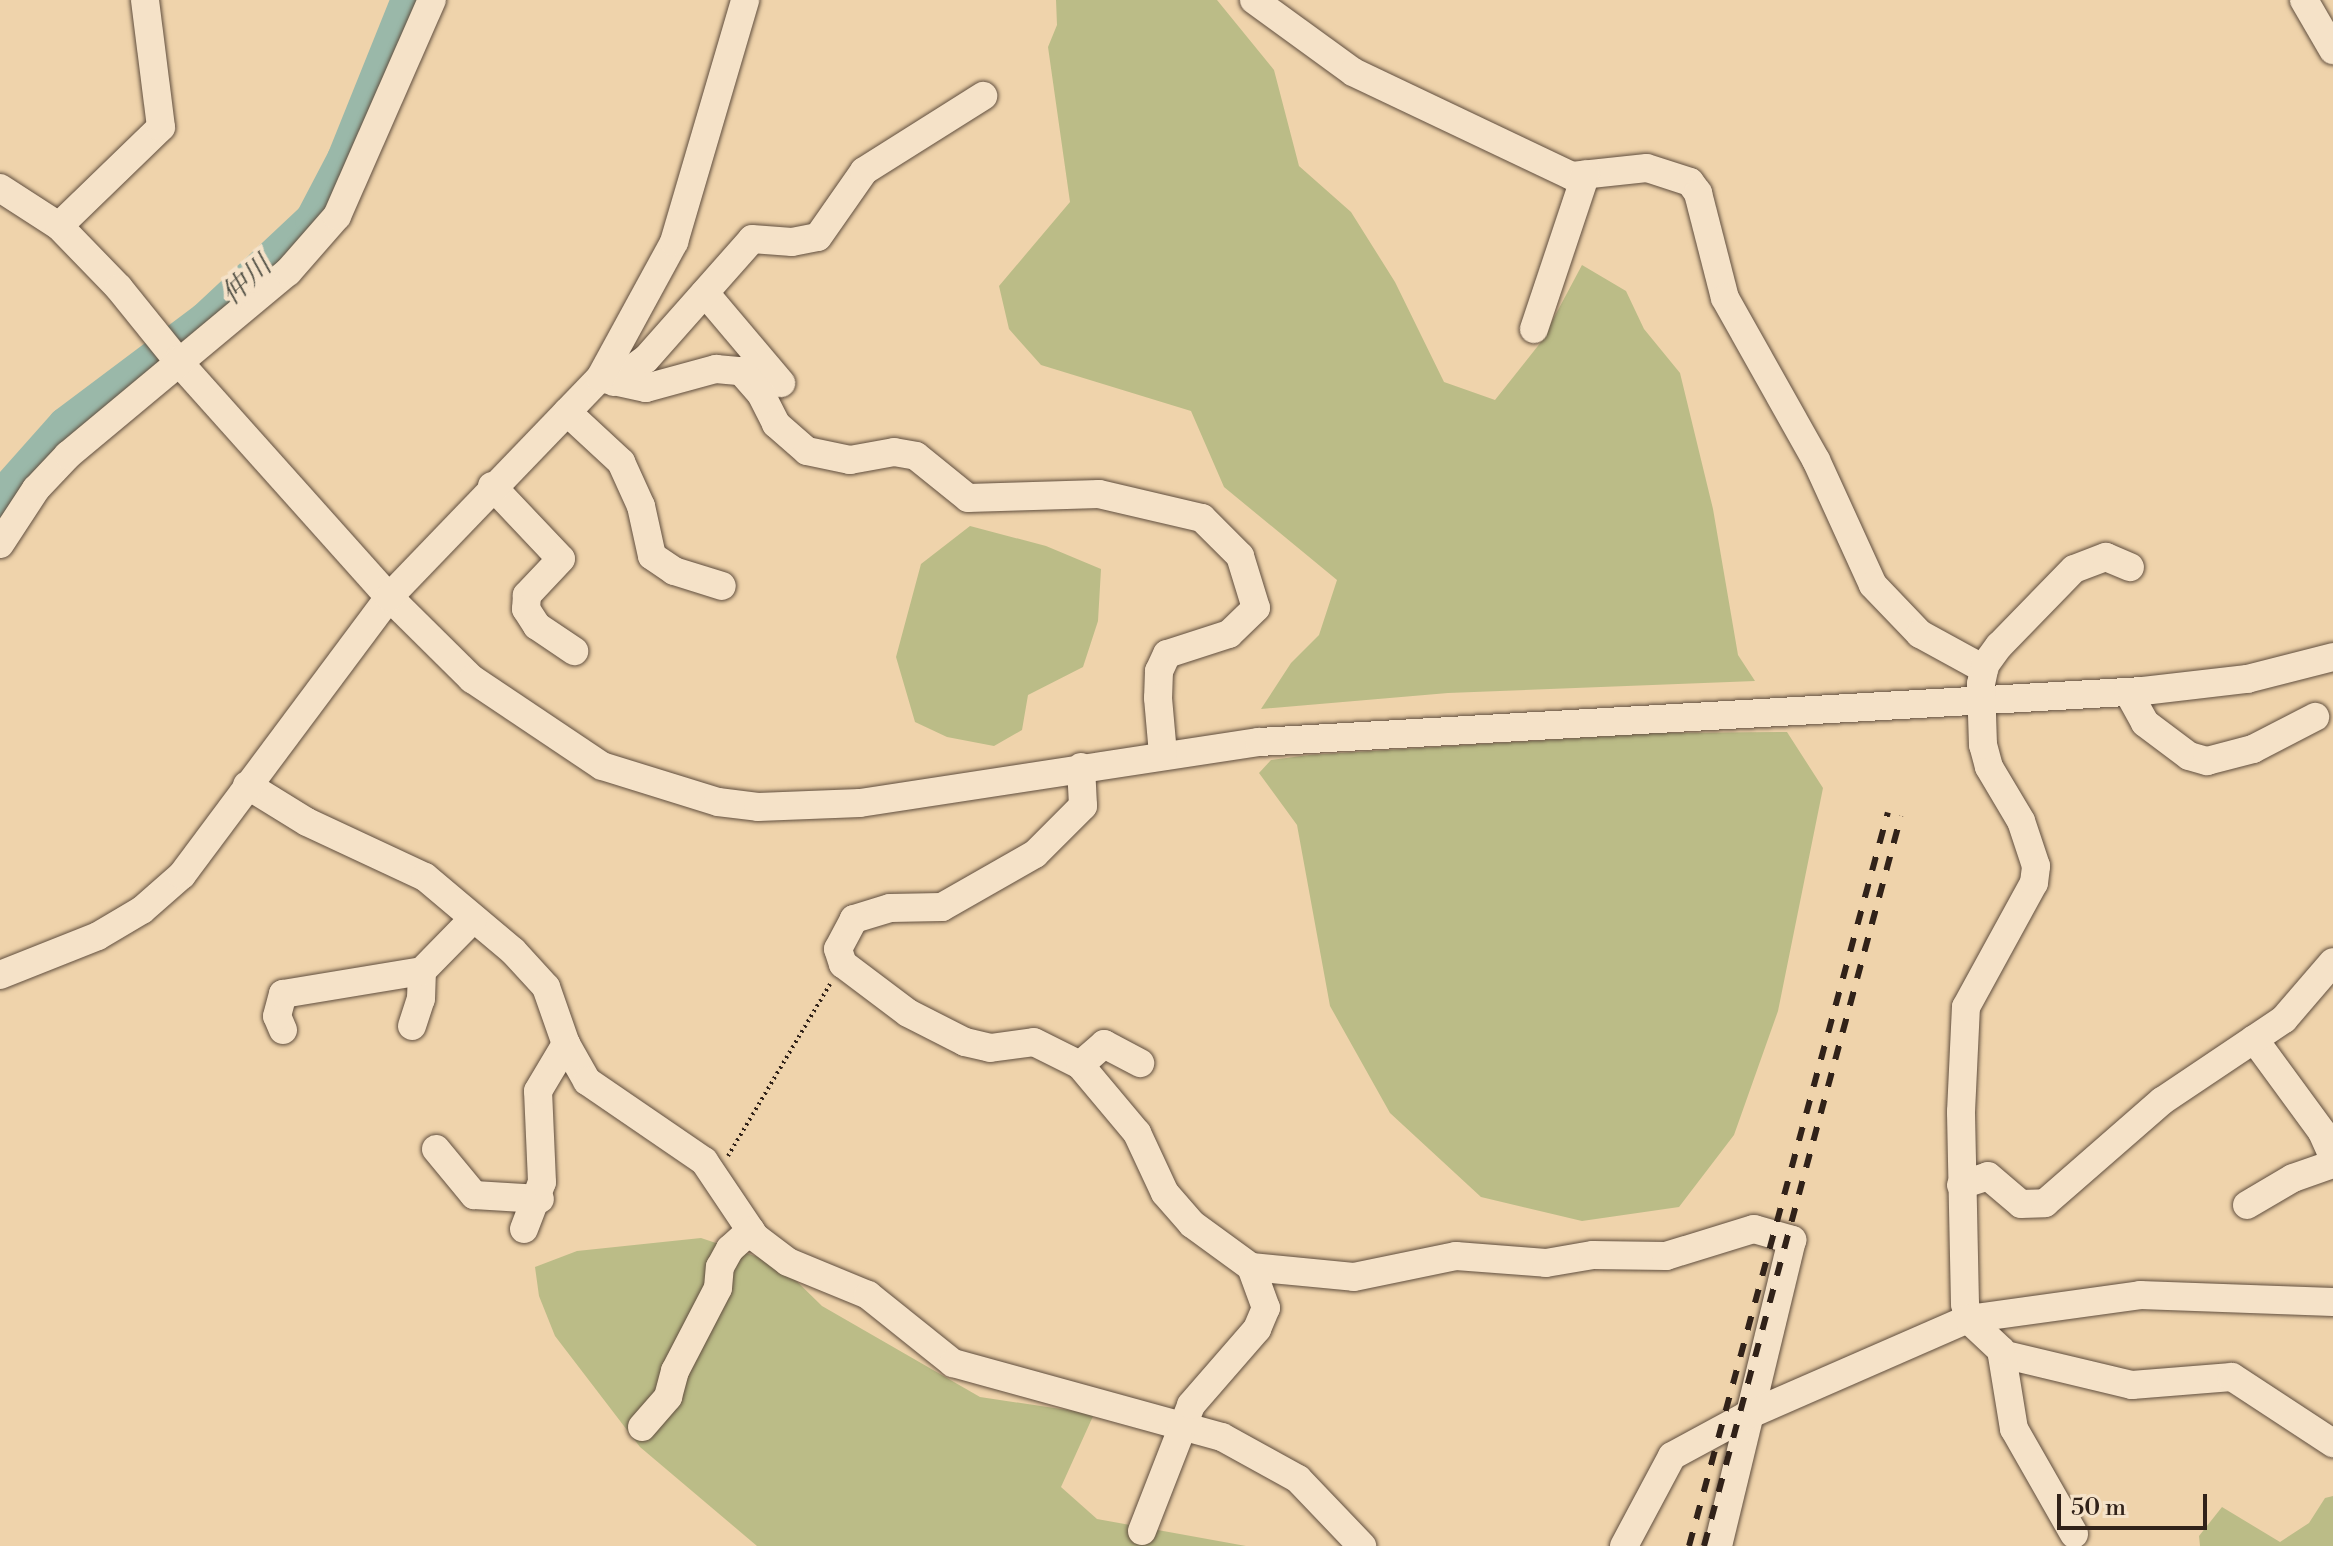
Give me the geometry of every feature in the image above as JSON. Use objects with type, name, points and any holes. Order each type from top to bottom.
[{"type":"street","points":[[59,226],[161,127],[145,0]]},
{"type":"street","points":[[0,544],[36,489],[68,455],[288,272],[337,216],[432,0]]},
{"type":"street","points":[[1254,0],[1353,72],[1564,173],[1647,168],[1690,182],[1698,193],[1725,298],[1816,460],[1873,585],[1920,634],[1984,669]]},
{"type":"street","points":[[2304,0],[2333,50]]},
{"type":"street","points":[[607,380],[674,242],[738,4]]},
{"type":"street","points":[[0,975],[98,936],[142,910],[182,875],[389,597],[492,486],[567,412],[607,380],[646,359],[752,239],[792,242],[818,237],[864,171],[983,96]]},
{"type":"street","points":[[1534,329],[1586,174]]},
{"type":"street","points":[[0,188],[59,226],[389,597],[472,679],[602,766],[678,792],[758,807],[860,803],[1163,754],[1275,741],[2128,692],[2247,679],[2333,657]]},
{"type":"street","points":[[705,293],[781,383]]},
{"type":"street","points":[[607,380],[646,388],[716,369],[741,371],[761,394],[776,424],[807,451],[850,460],[894,452],[916,456],[968,498],[1099,494],[1202,518],[1240,556],[1256,608],[1229,634],[1167,654],[1159,671],[1163,754]]},
{"type":"street","points":[[567,412],[621,462],[641,506],[652,556],[674,571],[722,586]]},
{"type":"street","points":[[492,486],[561,559],[527,595],[526,609],[537,626],[574,651]]},
{"type":"street","points":[[2130,567],[2106,557],[2074,569],[2027,613],[1984,669],[1982,735],[1989,767],[2033,847],[2036,866],[2034,883],[1966,1007],[1961,1185],[1968,1319],[2002,1354],[2132,1385],[2232,1377],[2333,1443]]},
{"type":"street","points":[[2128,692],[2145,723],[2189,756],[2207,761],[2253,749],[2315,717]]},
{"type":"street","points":[[1081,767],[1083,806],[1035,854],[942,907],[890,908],[854,919],[838,949],[843,964],[908,1013],[965,1042],[990,1048],[1034,1042],[1080,1065],[1137,1133],[1165,1193],[1192,1224],[1251,1267],[1354,1277],[1456,1256],[1546,1263],[1593,1255],[1666,1256],[1754,1229],[1792,1240],[1746,1416],[1718,1546]]},
{"type":"street","points":[[247,785],[307,822],[425,877],[513,951],[546,987],[566,1044],[587,1081],[717,1175],[751,1230],[788,1262],[868,1295],[953,1363],[1185,1425],[1276,1464],[1362,1546]]},
{"type":"street","points":[[283,1030],[277,1016],[283,994],[422,971],[473,919]]},
{"type":"street","points":[[1961,1185],[1982,1175],[1999,1182],[2021,1204],[2045,1203],[2162,1101],[2299,1005],[2333,962]]},
{"type":"street","points":[[412,1026],[421,999],[422,971]]},
{"type":"street","points":[[2254,1039],[2322,1132],[2333,1157]]},
{"type":"street","points":[[524,1229],[540,1199],[538,1091],[566,1044]]},
{"type":"street","points":[[1080,1065],[1104,1044],[1140,1063]]},
{"type":"street","points":[[436,1149],[474,1195],[540,1199]]},
{"type":"street","points":[[2247,1205],[2293,1178],[2333,1164]]},
{"type":"street","points":[[642,1427],[668,1397],[675,1371],[718,1288],[720,1267],[730,1249],[751,1230]]},
{"type":"street","points":[[1142,1531],[1199,1392],[1257,1329],[1266,1308],[1251,1267]]},
{"type":"street","points":[[1624,1546],[1672,1456],[1746,1416],[1968,1319],[2140,1295],[2333,1302]]},
{"type":"street","points":[[2002,1354],[2014,1429],[2074,1534]]},
{"type":"path","points":[[717,1175],[785,1052],[843,964]]},
{"type":"green space","points":[[1056,0],[1217,0],[1274,70],[1299,166],[1351,212],[1395,282],[1444,382],[1495,400],[1541,342],[1582,265],[1626,291],[1644,329],[1680,373],[1713,509],[1738,655],[1755,681],[1448,693],[1261,709],[1291,663],[1319,635],[1337,580],[1224,487],[1191,411],[1041,365],[1009,329],[999,286],[1070,202],[1048,47],[1057,25]]},
{"type":"green space","points":[[970,526],[1046,546],[1101,569],[1098,621],[1083,667],[1028,695],[1022,730],[994,746],[947,737],[915,722],[896,657],[921,564]]},
{"type":"green space","points":[[1787,732],[1823,788],[1778,1011],[1734,1135],[1679,1207],[1582,1221],[1481,1197],[1390,1113],[1330,1006],[1297,825],[1259,773],[1271,760],[1309,755],[1659,733]]},
{"type":"green space","points":[[701,1238],[779,1264],[822,1306],[980,1397],[1094,1414],[1061,1487],[1097,1519],[1246,1546],[757,1546],[640,1447],[555,1336],[539,1296],[535,1267],[577,1251]]},
{"type":"green space","points":[[2333,1496],[2333,1546],[2200,1546],[2199,1536],[2222,1507],[2280,1542],[2309,1523],[2325,1498]]},
{"type":"waterway","name":"仲川","points":[[0,499],[66,425],[206,320],[313,220],[345,159],[409,0]]},
{"type":"railway","points":[[1689,1546],[1888,812]]},
{"type":"railway","points":[[1704,1546],[1901,816]]}]
